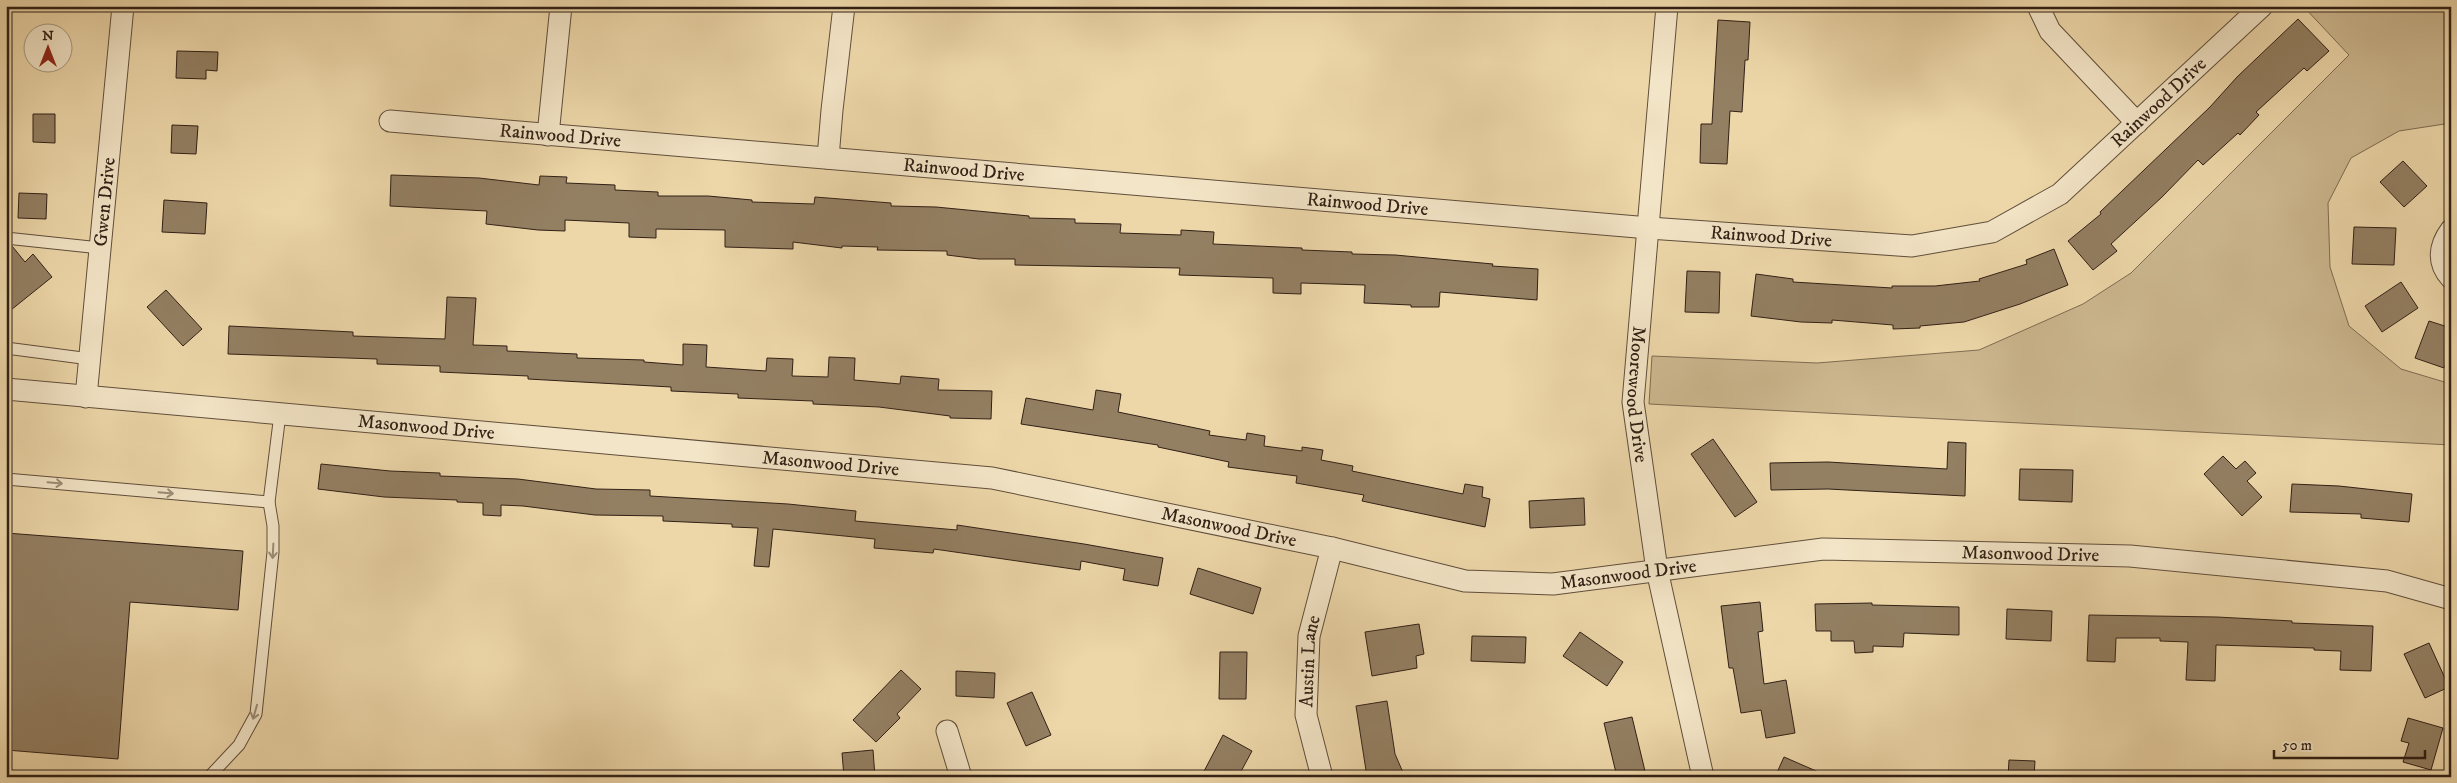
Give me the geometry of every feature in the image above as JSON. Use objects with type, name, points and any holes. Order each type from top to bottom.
[{"type":"street","name":"Gwen Drive","points":[[86,397],[123,6]]},
{"type":"street","points":[[548,134],[561,6]]},
{"type":"street","points":[[828,158],[844,6]]},
{"type":"street","name":"Moorewood Drive","points":[[1667,6],[1633,402],[1657,570],[1704,777]]},
{"type":"street","points":[[2038,6],[2050,31],[2137,123]]},
{"type":"street","name":"Rainwood Drive","points":[[390,121],[1649,228],[1912,246],[1992,232],[2060,194],[2262,6]]},
{"type":"street","points":[[2451,230],[2442,242],[2441,262],[2444,271],[2451,278]]},
{"type":"street","name":"Masonwood Drive","points":[[6,390],[992,478],[1332,548],[1465,581],[1554,584],[1823,549],[2130,556],[2387,581],[2451,599]]},
{"type":"street","name":"Austin Lane","points":[[1322,777],[1306,715],[1309,636],[1332,548]]},
{"type":"street","points":[[947,731],[961,777]]},
{"type":"lane","points":[[6,238],[100,248]]},
{"type":"lane","points":[[6,348],[90,359]]},
{"type":"lane","points":[[208,777],[239,745],[256,714],[273,552],[273,526],[269,502],[280,414]]},
{"type":"lane","points":[[6,479],[269,502]]},
{"type":"shaded area","points":[[2303,6],[2451,6],[2451,123],[2399,131],[2351,158],[2328,203],[2330,267],[2349,326],[2401,369],[2451,384],[2451,445],[1649,404],[1652,356],[1817,363],[1979,350],[2083,304],[2131,273],[2349,55]]},
{"type":"building","points":[[2298,19],[2329,51],[2307,71],[2304,68],[2256,112],[2259,115],[2240,135],[2238,133],[2203,165],[2198,160],[2162,197],[2111,244],[2117,251],[2093,270],[2068,241],[2101,214],[2100,212],[2210,107],[2237,77]]},
{"type":"building","points":[[1718,20],[1750,22],[1748,60],[1745,60],[1742,112],[1730,111],[1727,164],[1700,163],[1701,124],[1712,124]]},
{"type":"building","points":[[177,51],[218,52],[217,71],[206,70],[206,79],[176,78]]},
{"type":"building","points":[[33,114],[55,114],[55,143],[33,142]]},
{"type":"building","points":[[172,125],[198,126],[196,154],[171,153]]},
{"type":"building","points":[[2403,161],[2427,186],[2404,207],[2380,182]]},
{"type":"building","points":[[391,175],[479,178],[539,185],[540,176],[567,177],[566,183],[615,185],[615,190],[658,192],[658,196],[708,196],[752,200],[752,202],[814,204],[815,197],[891,203],[891,206],[936,207],[1029,216],[1029,218],[1075,219],[1075,223],[1121,224],[1120,233],[1181,235],[1181,230],[1214,232],[1213,244],[1302,248],[1302,250],[1352,252],[1352,254],[1395,255],[1538,269],[1537,300],[1440,292],[1439,307],[1411,307],[1411,305],[1364,303],[1365,285],[1301,283],[1301,294],[1273,293],[1273,278],[1179,275],[1180,268],[1015,265],[1015,259],[979,259],[947,255],[947,251],[877,250],[878,247],[842,246],[842,248],[793,242],[793,249],[725,247],[725,230],[656,229],[656,238],[629,237],[629,223],[565,220],[565,231],[538,230],[486,224],[487,211],[390,206]]},
{"type":"building","points":[[19,193],[47,194],[46,219],[18,218]]},
{"type":"building","points":[[164,200],[207,203],[205,234],[162,232]]},
{"type":"building","points":[[2354,227],[2396,228],[2394,265],[2352,264]]},
{"type":"building","points":[[6,246],[12,246],[25,262],[33,254],[52,277],[6,314]]},
{"type":"building","points":[[2054,249],[2068,285],[2020,304],[1964,322],[1920,326],[1920,328],[1893,329],[1893,325],[1832,320],[1832,323],[1801,322],[1751,316],[1756,274],[1793,279],[1793,282],[1892,288],[1892,286],[1935,286],[1980,281],[1979,279],[2027,264],[2026,260]]},
{"type":"building","points":[[1687,271],[1720,272],[1719,313],[1685,312]]},
{"type":"building","points":[[2401,282],[2418,308],[2382,332],[2365,306]]},
{"type":"building","points":[[166,290],[202,329],[183,346],[147,307]]},
{"type":"building","points":[[447,297],[476,298],[473,345],[507,346],[507,351],[577,354],[577,358],[644,360],[644,362],[683,365],[683,344],[707,345],[706,367],[766,371],[767,358],[793,359],[792,376],[828,377],[829,357],[855,358],[854,380],[900,384],[901,376],[939,379],[938,390],[992,391],[991,419],[950,418],[950,416],[879,407],[813,404],[813,401],[738,398],[738,394],[671,391],[671,387],[528,379],[528,376],[440,372],[440,366],[377,364],[377,359],[228,354],[229,326],[353,332],[353,336],[445,339]]},
{"type":"building","points":[[2429,321],[2451,328],[2451,350],[2444,368],[2415,358]]},
{"type":"building","points":[[1096,390],[1121,394],[1118,412],[1210,431],[1209,435],[1246,440],[1247,433],[1265,436],[1264,446],[1302,451],[1302,447],[1323,450],[1321,460],[1353,466],[1352,471],[1463,494],[1465,484],[1483,487],[1482,497],[1490,499],[1485,527],[1362,501],[1364,495],[1296,483],[1297,476],[1228,467],[1229,462],[1158,447],[1158,445],[1021,424],[1026,398],[1093,410]]},
{"type":"building","points":[[1713,439],[1757,502],[1735,517],[1691,454]]},
{"type":"building","points":[[1948,442],[1966,443],[1965,496],[1828,489],[1771,490],[1770,463],[1828,462],[1947,469]]},
{"type":"building","points":[[2223,456],[2236,469],[2245,461],[2256,473],[2247,481],[2262,497],[2242,516],[2204,474]]},
{"type":"building","points":[[321,464],[390,471],[440,473],[440,476],[518,479],[596,489],[650,490],[650,496],[788,504],[856,511],[855,521],[957,530],[957,525],[1163,558],[1158,586],[1123,580],[1125,569],[1081,561],[1080,570],[934,549],[933,553],[874,548],[875,539],[773,529],[769,567],[754,566],[758,528],[732,527],[732,524],[663,521],[663,516],[595,515],[523,506],[501,505],[501,516],[483,515],[483,503],[384,497],[318,489]]},
{"type":"building","points":[[2020,469],[2073,470],[2072,502],[2019,500]]},
{"type":"building","points":[[2292,484],[2339,486],[2412,494],[2409,522],[2361,518],[2361,514],[2290,512]]},
{"type":"building","points":[[1584,498],[1585,525],[1530,528],[1529,501]]},
{"type":"building","points":[[6,533],[243,551],[238,610],[130,602],[118,759],[6,750]]},
{"type":"building","points":[[1198,568],[1261,588],[1253,614],[1190,594]]},
{"type":"building","points":[[1760,602],[1763,631],[1758,632],[1764,684],[1786,680],[1795,733],[1766,738],[1761,710],[1741,713],[1733,668],[1729,668],[1721,606]]},
{"type":"building","points":[[1872,603],[1872,605],[1959,607],[1959,635],[1904,633],[1903,647],[1873,646],[1873,652],[1855,653],[1854,641],[1831,641],[1831,631],[1816,631],[1815,604]]},
{"type":"building","points":[[2007,609],[2052,611],[2051,641],[2006,639]]},
{"type":"building","points":[[2089,615],[2217,617],[2292,621],[2292,623],[2373,626],[2371,671],[2340,670],[2341,651],[2314,650],[2314,648],[2216,645],[2215,681],[2186,680],[2188,642],[2160,641],[2160,638],[2116,638],[2115,662],[2087,661]]},
{"type":"building","points":[[1419,624],[1424,654],[1416,656],[1417,668],[1372,676],[1365,632]]},
{"type":"building","points":[[1580,632],[1623,662],[1607,686],[1563,656]]},
{"type":"building","points":[[1472,636],[1526,637],[1525,663],[1471,661]]},
{"type":"building","points":[[2429,643],[2449,687],[2425,698],[2404,654]]},
{"type":"building","points":[[1220,652],[1247,652],[1246,699],[1219,699]]},
{"type":"building","points":[[901,670],[921,689],[897,714],[900,718],[876,742],[853,720]]},
{"type":"building","points":[[956,671],[995,673],[994,698],[956,696]]},
{"type":"building","points":[[1032,692],[1051,735],[1026,746],[1007,703]]},
{"type":"building","points":[[1387,701],[1395,754],[1405,777],[1367,777],[1356,706]]},
{"type":"building","points":[[1632,717],[1645,771],[1617,777],[1604,723]]},
{"type":"building","points":[[2408,718],[2443,728],[2431,770],[2403,762],[2409,743],[2401,741]]},
{"type":"building","points":[[1223,735],[1252,751],[1238,777],[1201,777]]},
{"type":"building","points":[[873,750],[875,777],[844,777],[842,753]]},
{"type":"building","points":[[1784,757],[1830,777],[1775,777]]},
{"type":"building","points":[[2009,760],[2035,761],[2034,777],[2008,777]]}]
